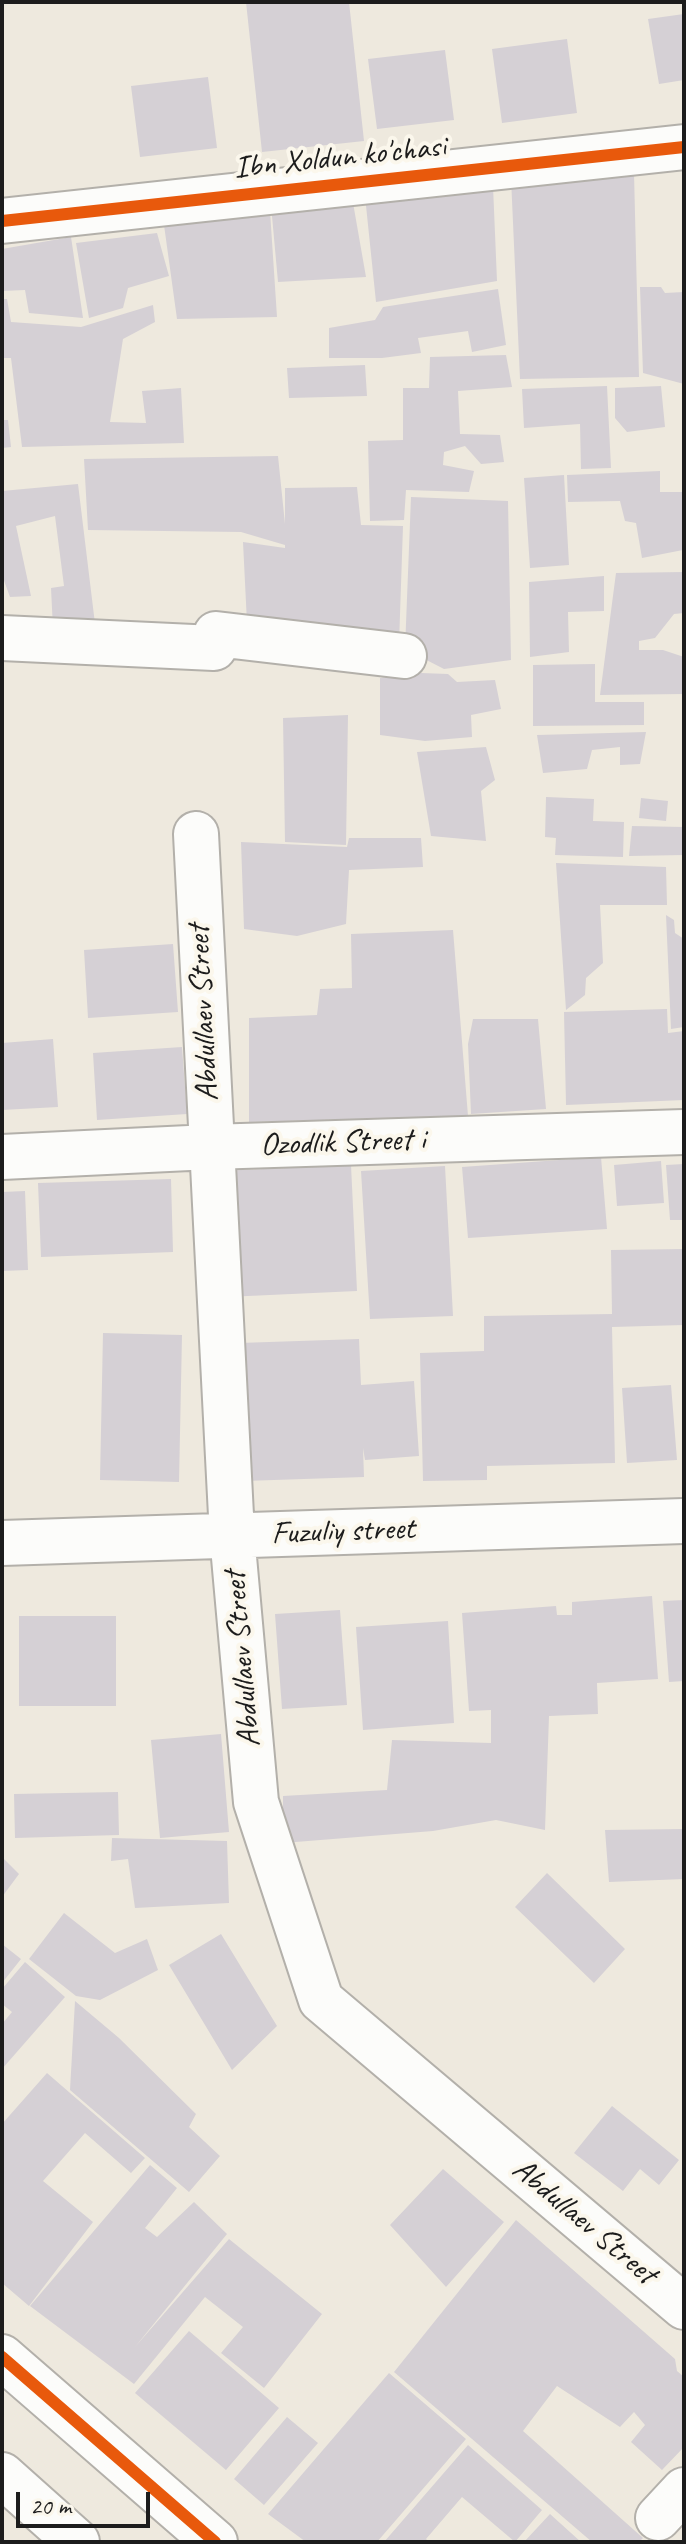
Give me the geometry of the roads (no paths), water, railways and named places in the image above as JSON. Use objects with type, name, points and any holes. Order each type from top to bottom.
[{"type":"street","name":"Ibn Xoldun ko'chasi","points":[[2,221],[684,147]]},
{"type":"street","points":[[2,638],[214,648],[216,634],[404,656]]},
{"type":"street","name":"Abdullaev Street","points":[[196,834],[232,1535],[256,1802],[321,2000],[684,2307]]},
{"type":"street","name":"Ozodlik Street i","points":[[2,1157],[684,1132]]},
{"type":"street","name":"Fuzuliy street","points":[[2,1543],[684,1521]]},
{"type":"street","points":[[2,2357],[215,2542]]},
{"type":"street","points":[[2,2475],[77,2542]]}]
